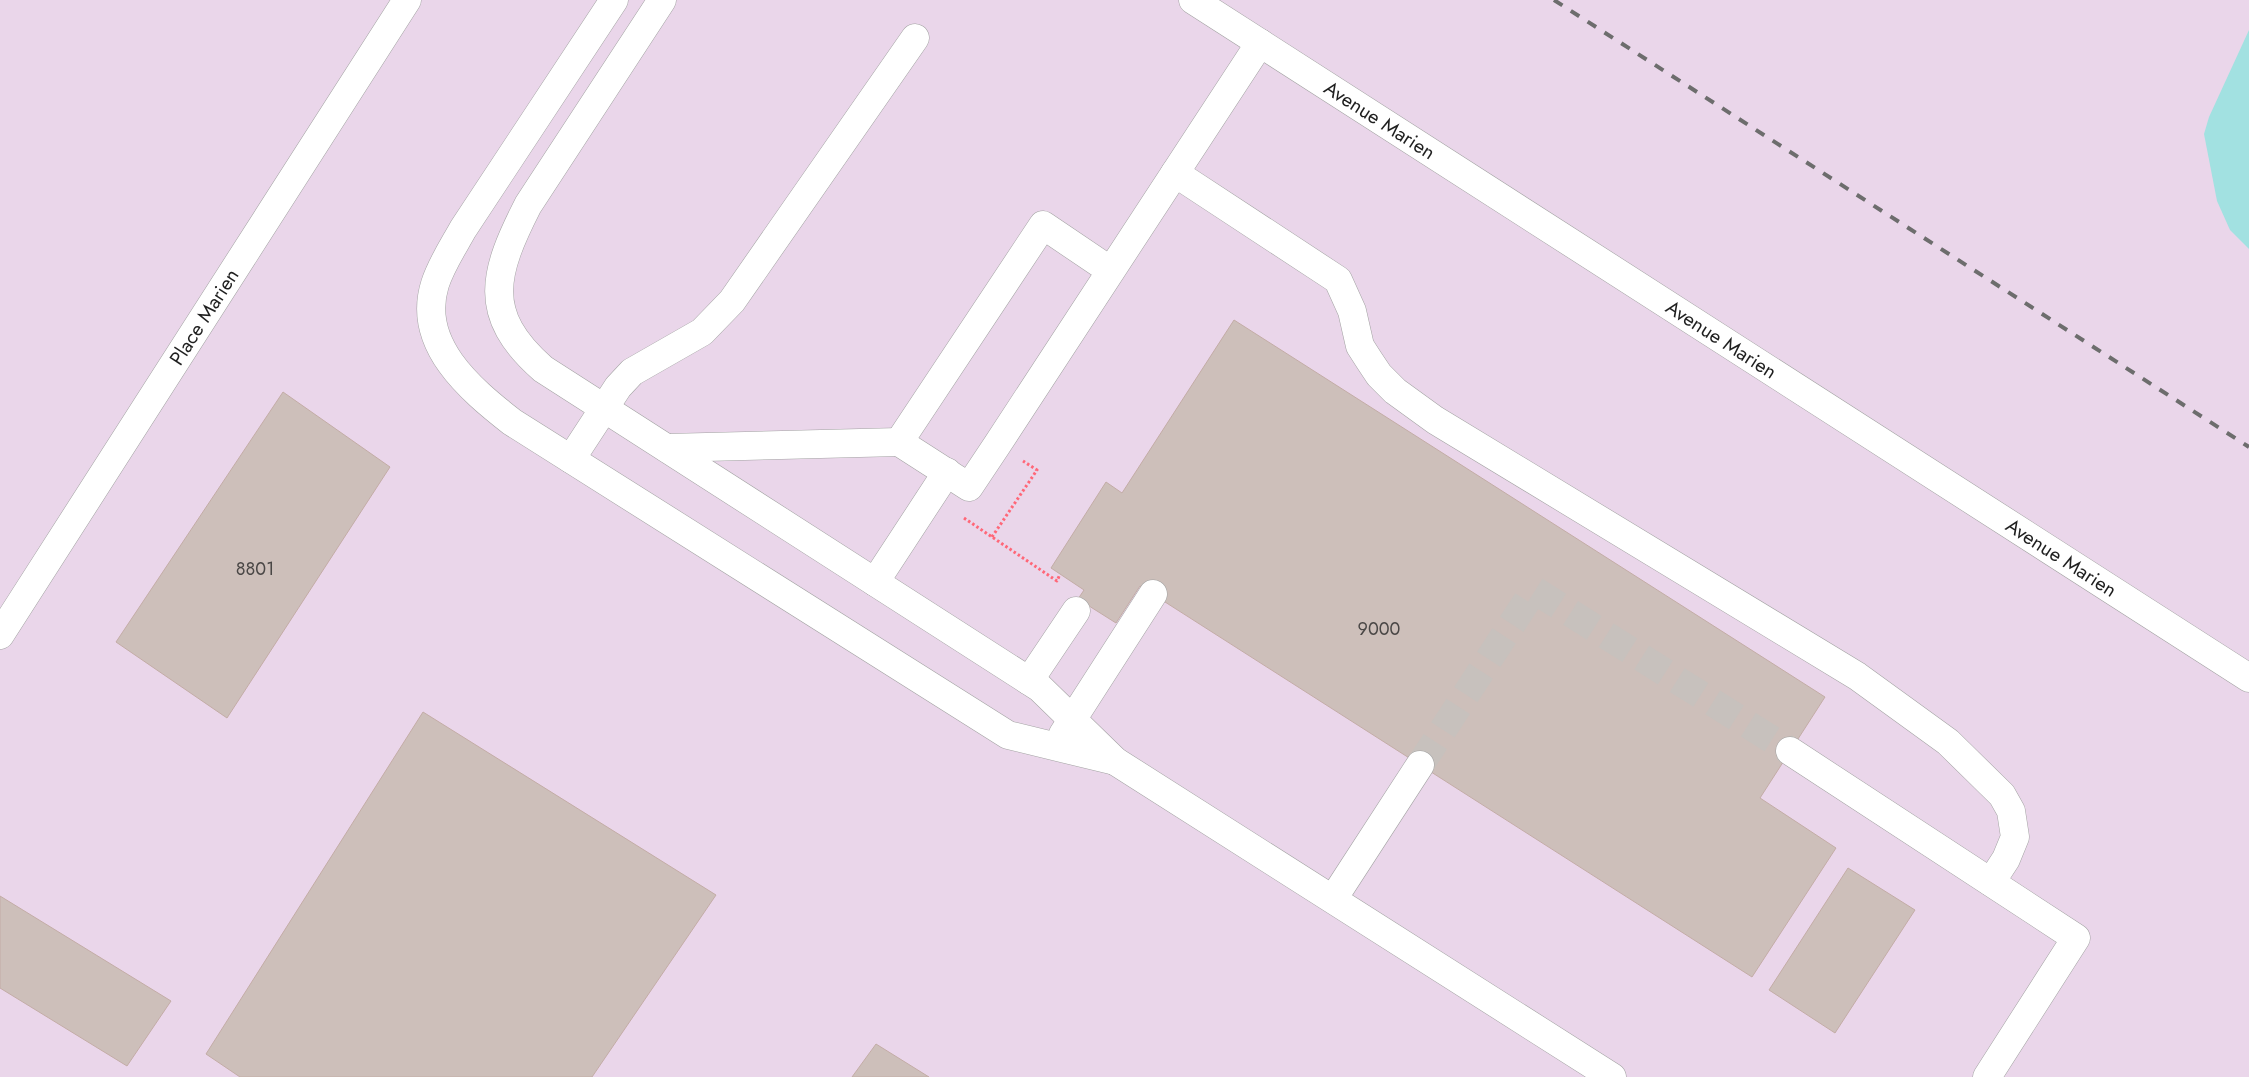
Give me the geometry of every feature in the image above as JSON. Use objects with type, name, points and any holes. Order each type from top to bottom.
[{"type":"street","name":"Place Marien","points":[[0,635],[407,0]]},
{"type":"street","points":[[614,0],[444,262],[435,284],[431,302],[431,322],[452,368],[478,395],[512,422],[1008,735],[1115,760]]},
{"type":"street","points":[[662,0],[528,205],[511,239],[502,267],[498,288],[504,320],[510,334],[524,353],[543,369],[1040,688],[1115,760],[1612,1077]]},
{"type":"street","name":"Avenue Marien","points":[[1193,0],[2249,678]]},
{"type":"street","points":[[570,459],[604,408],[632,372],[702,332],[732,301],[914,38]]},
{"type":"street","points":[[666,448],[899,442],[969,487],[1260,43]]},
{"type":"street","points":[[1175,173],[1338,280],[1352,312],[1360,346],[1379,375],[1395,391],[1427,414],[1857,676],[1948,742],[2002,795],[2011,811],[2015,837],[2006,859],[1991,882]]},
{"type":"street","points":[[899,442],[1043,226],[1111,271]]},
{"type":"street","points":[[875,582],[947,472]]},
{"type":"street","points":[[1055,746],[1152,594]]},
{"type":"street","points":[[1029,681],[1076,611]]},
{"type":"street","points":[[1790,752],[2076,938],[1987,1077]]},
{"type":"street","points":[[1333,898],[1420,764]]},
{"type":"path","points":[[992,537],[1037,470]]},
{"type":"path","points":[[963,518],[1056,581],[1060,574]]},
{"type":"shaded area","points":[[0,0],[2249,0],[2249,1077],[0,1077]]},
{"type":"water","points":[[2249,30],[2249,249],[2230,230],[2217,201],[2204,134],[2209,117]]},
{"type":"building","points":[[1234,320],[1825,697],[1760,798],[1836,848],[1752,977],[1140,586],[1116,623],[1078,599],[1084,590],[1051,568],[1106,482],[1122,493]]},
{"type":"building","points":[[283,392],[390,467],[227,718],[116,642]]},
{"type":"building","points":[[423,712],[716,895],[592,1077],[240,1077],[206,1054]]},
{"type":"building","points":[[1848,868],[1915,910],[1835,1033],[1769,990]]},
{"type":"building","points":[[0,896],[171,1001],[127,1066],[0,988]]},
{"type":"building","points":[[876,1044],[929,1077],[852,1077]]},
{"type":"tunnel","points":[[1420,765],[1534,590],[1790,751]]},
{"type":"railway","points":[[1554,0],[2249,447]]}]
